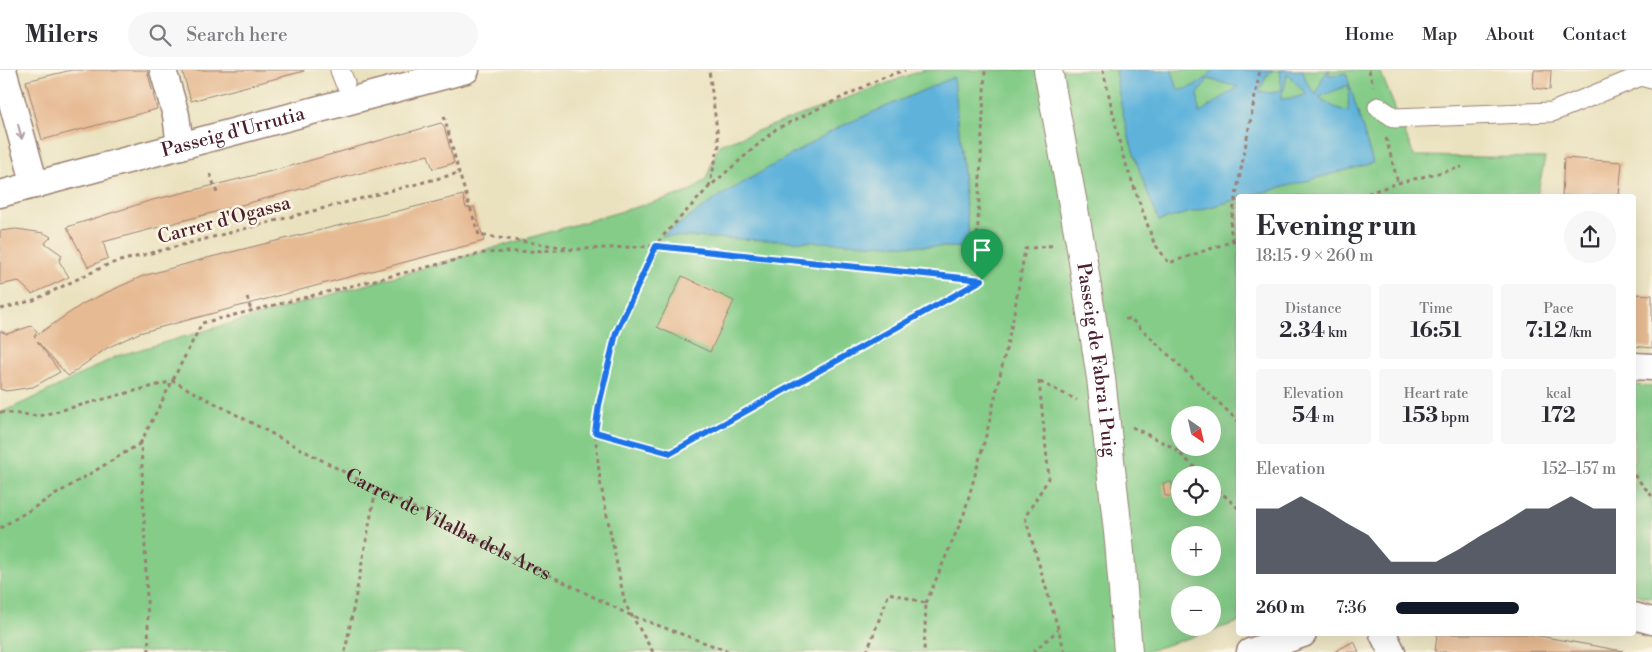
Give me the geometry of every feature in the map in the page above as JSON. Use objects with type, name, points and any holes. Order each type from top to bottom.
[{"type":"street","points":[[3,70],[35,185]]},
{"type":"street","points":[[163,70],[176,115],[180,146]]},
{"type":"street","name":"Passeig d'Urrutia","points":[[0,194],[466,70]]},
{"type":"street","name":"Passeig de Fabra i Puig","points":[[1048,70],[1094,321],[1102,378],[1119,541],[1128,652]]},
{"type":"street","points":[[1378,107],[1395,118],[1552,112],[1641,76],[1652,79]]},
{"type":"street","points":[[1636,366],[1652,366]]},
{"type":"street","points":[[1636,617],[1652,621]]},
{"type":"street","points":[[1250,652],[1298,636]]},
{"type":"street","points":[[1384,636],[1392,652]]},
{"type":"path","points":[[709,187],[718,145],[710,70]]},
{"type":"path","points":[[654,652],[625,604],[600,481],[595,432],[599,405],[616,333],[656,246],[709,187],[776,128],[882,78],[905,70]]},
{"type":"path","points":[[982,280],[977,243],[985,70]]},
{"type":"path","points":[[1103,70],[1123,156],[1154,243],[1169,263],[1236,240]]},
{"type":"path","points":[[1236,194],[1260,70]]},
{"type":"path","points":[[444,116],[478,235],[576,249]]},
{"type":"path","points":[[1366,194],[1398,183],[1462,167]]},
{"type":"path","name":"Carrer d'Ogassa","points":[[1,309],[34,300],[109,264],[459,172]]},
{"type":"path","points":[[210,174],[218,193]]},
{"type":"path","points":[[1233,241],[1230,226],[1236,195]]},
{"type":"path","points":[[924,652],[926,603],[964,514],[987,432],[1014,319],[1025,249],[1055,245]]},
{"type":"path","points":[[149,652],[141,442],[202,323],[484,253],[656,246],[982,280]]},
{"type":"path","points":[[595,432],[671,453],[982,280]]},
{"type":"path","points":[[247,297],[251,311]]},
{"type":"path","points":[[1125,319],[1131,319],[1236,419]]},
{"type":"path","points":[[0,412],[39,416],[173,381]]},
{"type":"path","name":"Carrer de Vilalba dels Arcs","points":[[173,381],[376,489],[630,615],[730,652]]},
{"type":"path","points":[[1039,381],[1049,478],[1025,517],[1065,652]]},
{"type":"path","points":[[0,528],[141,442]]},
{"type":"path","points":[[1183,456],[1193,466]]},
{"type":"path","points":[[1636,477],[1652,496]]},
{"type":"path","points":[[345,652],[376,489]]},
{"type":"path","points":[[1221,492],[1236,506]]},
{"type":"path","points":[[867,652],[889,593],[926,603]]},
{"type":"path","points":[[1034,652],[1058,630]]},
{"type":"green space","points":[[923,70],[1380,70],[1414,156],[1545,158],[1537,194],[1236,194],[1236,623],[1221,628],[1221,586],[1171,586],[1171,636],[1195,636],[1145,652],[0,652],[0,413],[117,356],[689,192],[706,179],[719,145]]},
{"type":"green space","points":[[1636,385],[1652,386],[1652,598],[1636,594]]},
{"type":"water","points":[[1115,70],[1172,70],[1178,90],[1198,84],[1213,70],[1273,70],[1267,75],[1259,91],[1270,93],[1282,90],[1280,70],[1303,70],[1306,81],[1316,95],[1322,79],[1328,70],[1330,70],[1328,75],[1346,73],[1373,163],[1257,194],[1236,194],[1236,200],[1159,221],[1144,184],[1122,109]],"holes":[[[1287,73],[1306,94],[1294,98],[1280,99]],[[1208,79],[1238,87],[1199,113],[1198,94]],[[1349,85],[1348,112],[1332,106],[1319,97]]]},
{"type":"water","points":[[954,77],[970,248],[662,236],[720,196],[839,127]]},
{"type":"building","points":[[72,70],[147,70],[157,109],[42,140],[26,81]]},
{"type":"building","points":[[182,70],[304,70],[304,71],[191,101]]},
{"type":"building","points":[[1534,70],[1551,70],[1550,90],[1533,88]]},
{"type":"building","points":[[441,123],[444,126],[454,163],[433,169],[428,155],[103,242],[108,258],[88,267],[67,227],[149,201],[280,169]]},
{"type":"building","points":[[1564,158],[1622,162],[1619,194],[1562,194]]},
{"type":"building","points":[[463,195],[466,208],[474,207],[484,241],[139,333],[107,348],[68,376],[37,341],[60,372],[33,387],[6,391],[0,389],[0,331],[7,334],[31,326],[37,331],[34,337],[84,303],[143,276],[211,257]]},
{"type":"building","points":[[16,229],[44,233],[51,237],[45,243],[62,255],[59,261],[69,277],[32,294],[18,281],[0,285],[0,231]]},
{"type":"building","points":[[682,276],[734,301],[710,352],[657,327]]},
{"type":"building","points":[[1636,294],[1652,295],[1652,348],[1636,346]]},
{"type":"building","points":[[1171,482],[1171,496],[1165,496],[1163,483]]},
{"type":"building","points":[[1437,636],[1539,636],[1623,651],[1435,652]]},
{"type":"building","points":[[1354,641],[1359,652],[1334,652]]},
{"type":"route","points":[[656,246],[982,280],[671,453],[595,432],[599,405],[616,333],[656,246]]}]
